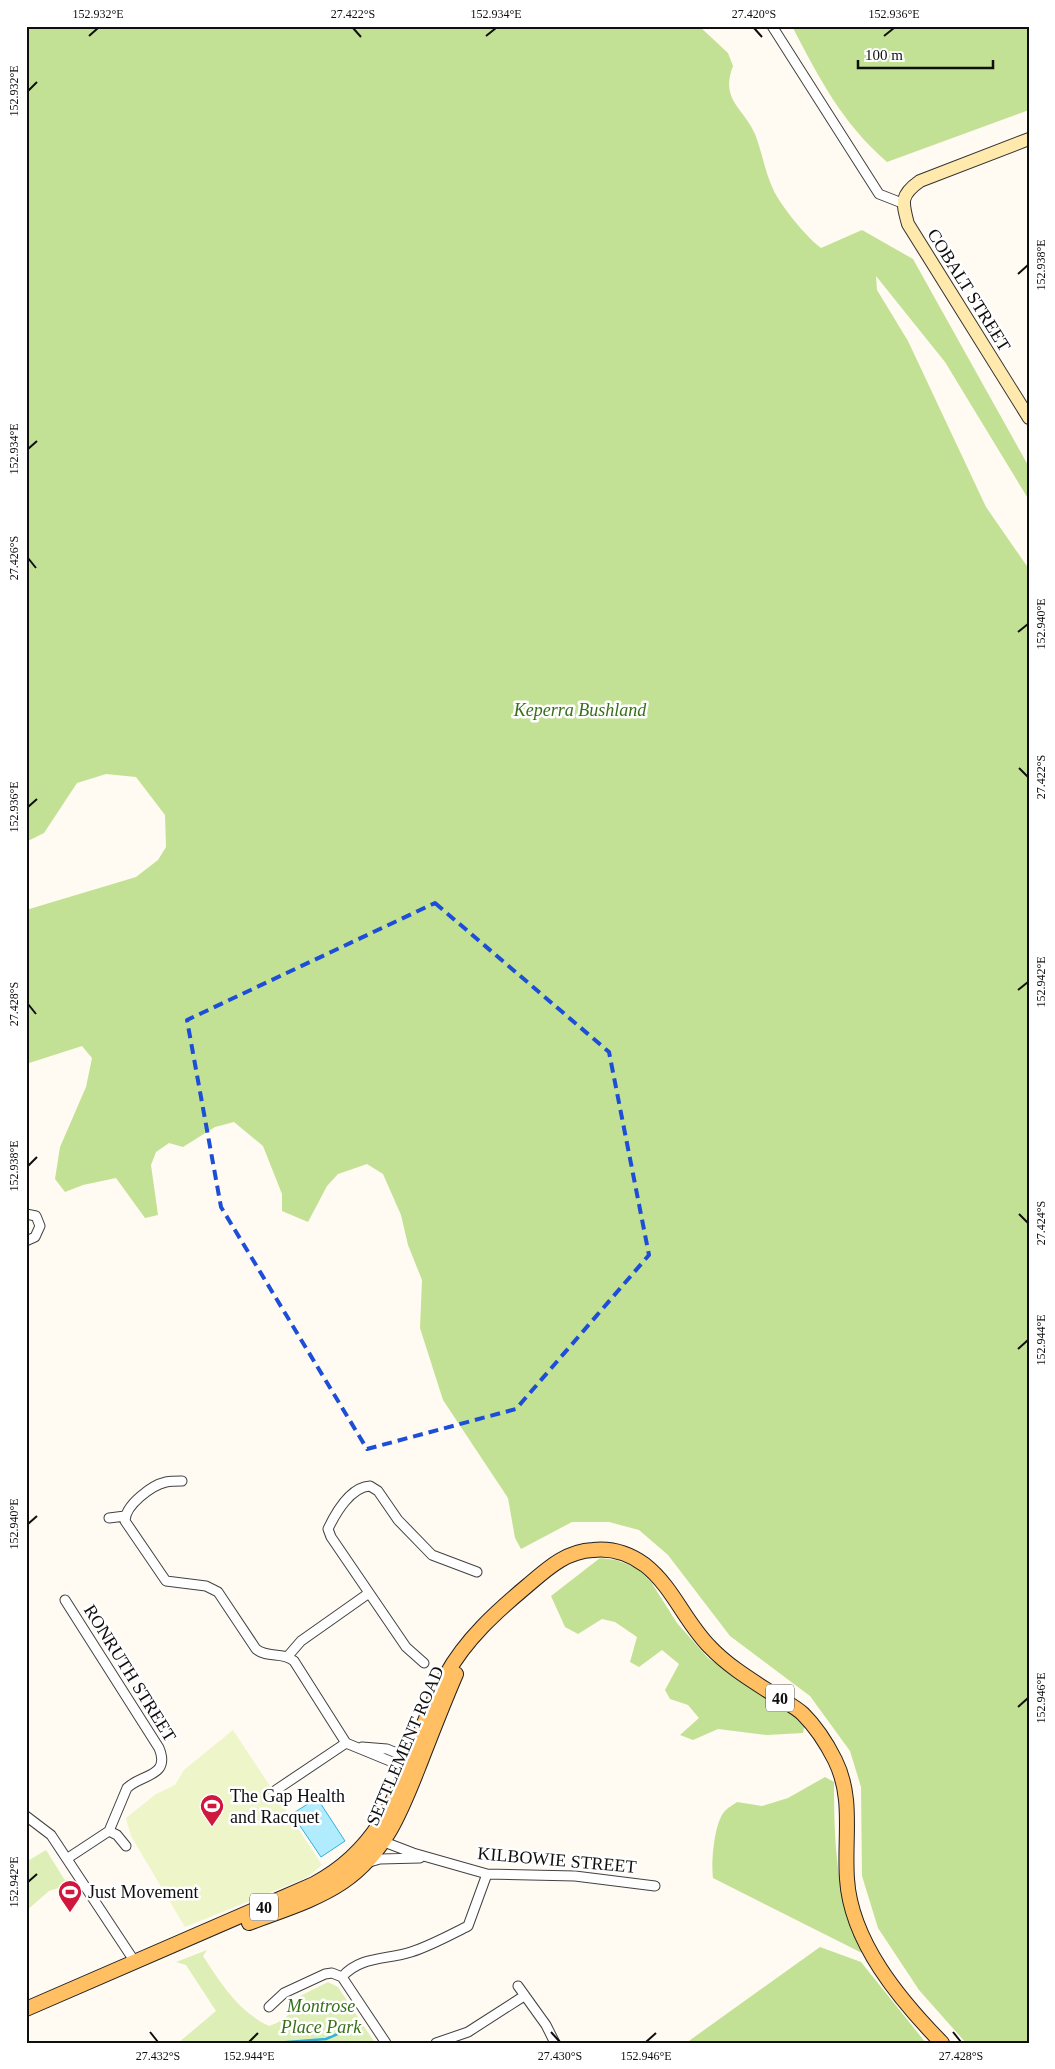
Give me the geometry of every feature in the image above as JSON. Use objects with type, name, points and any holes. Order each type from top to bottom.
[{"type":"main road","name":"SETTLEMENT ROAD","points":[[139,1960],[192,1945],[316,1896],[341,1883],[366,1863],[400,1800],[412,1765],[474,1636],[493,1615],[553,1565],[570,1555],[591,1550],[614,1550],[644,1564],[662,1580],[693,1626],[710,1647],[732,1667],[802,1713],[820,1734],[835,1760],[844,1785],[848,1812],[847,1881],[850,1899],[859,1927],[869,1948],[894,1985],[942,2043]]},
{"type":"main road","name":"SETTLEMENT ROAD","points":[[26,2009],[320,1881],[349,1862],[378,1839]]},
{"type":"street","points":[[772,26],[879,194],[902,203],[908,189],[920,181],[1029,139]]},
{"type":"street","name":"COBALT STREET","points":[[902,203],[908,224],[1029,418]]},
{"type":"street","points":[[26,1214],[36,1216],[40,1226],[35,1237],[26,1241]]},
{"type":"street","points":[[125,1516],[133,1502],[165,1482],[182,1481]]},
{"type":"street","points":[[424,1663],[406,1647],[331,1537],[328,1529],[347,1501],[362,1486],[374,1488],[398,1520],[432,1555],[476,1572]]},
{"type":"street","points":[[109,1518],[125,1516]]},
{"type":"street","points":[[125,1516],[130,1528],[166,1581],[214,1588],[256,1649],[262,1654],[288,1656],[294,1661],[350,1745],[412,1765]]},
{"type":"street","points":[[288,1656],[301,1641],[369,1593]]},
{"type":"street","name":"RONRUTH STREET","points":[[65,1600],[159,1748],[162,1759],[157,1772],[132,1783],[126,1788],[109,1831]]},
{"type":"street","points":[[276,1790],[350,1745]]},
{"type":"street","points":[[26,1816],[51,1835],[139,1960]]},
{"type":"street","points":[[68,1858],[109,1831],[117,1835],[126,1846]]},
{"type":"street","name":"KILBOWIE STREET","points":[[378,1839],[430,1858],[487,1874],[575,1876],[655,1886]]},
{"type":"street","points":[[366,1863],[383,1859],[430,1858]]},
{"type":"street","points":[[342,1977],[351,1967],[360,1963],[410,1952],[468,1926],[487,1874]]},
{"type":"street","points":[[269,2007],[284,1993],[325,1974],[332,1973],[342,1977],[386,2043]]},
{"type":"street","points":[[518,1986],[555,2043]]},
{"type":"street","points":[[436,2043],[468,2032],[524,1996]]},
{"type":"highlighted area","points":[[435,903],[609,1052],[649,1255],[516,1409],[367,1449],[221,1207],[187,1020]]},
{"type":"green space","name":"Keperra Bushland","points":[[26,26],[699,26],[728,53],[733,66],[729,87],[731,95],[755,134],[776,196],[802,229],[821,248],[862,230],[913,259],[1029,467],[1029,500],[945,362],[876,276],[877,290],[908,341],[986,507],[1029,569],[1029,2043],[966,2043],[919,1990],[878,1928],[862,1876],[861,1787],[850,1751],[810,1696],[730,1636],[668,1555],[639,1530],[609,1522],[572,1522],[521,1549],[515,1538],[508,1498],[443,1400],[420,1328],[422,1280],[408,1245],[401,1215],[383,1174],[367,1164],[338,1174],[327,1186],[308,1222],[282,1211],[282,1194],[263,1146],[234,1122],[215,1127],[183,1147],[169,1143],[156,1152],[151,1165],[158,1215],[145,1218],[116,1178],[83,1185],[65,1192],[55,1179],[60,1147],[86,1087],[92,1058],[82,1046],[26,1064],[26,910],[136,877],[158,860],[166,847],[165,815],[136,777],[106,774],[77,783],[44,833],[26,842]]},
{"type":"green space","points":[[792,26],[1029,26],[1029,110],[887,162],[844,116],[822,82]]},
{"type":"green space","points":[[600,1558],[616,1560],[637,1568],[651,1582],[677,1623],[708,1658],[805,1723],[803,1733],[767,1735],[718,1729],[693,1740],[680,1735],[699,1718],[688,1705],[670,1699],[665,1690],[679,1664],[662,1650],[639,1667],[630,1662],[637,1637],[615,1622],[602,1619],[578,1634],[565,1627],[551,1596]]},
{"type":"green space","name":"The Gap Health and Racquet","points":[[233,1730],[322,1865],[306,1878],[185,1927],[131,1836],[126,1818],[156,1794],[175,1785],[184,1770]]},
{"type":"green space","points":[[825,1777],[834,1782],[838,1870],[847,1913],[862,1953],[713,1878],[712,1863],[716,1834],[721,1818],[727,1809],[737,1802],[762,1806],[788,1798]]},
{"type":"green space","points":[[46,1850],[68,1885],[49,1891],[26,1911],[26,1862]]},
{"type":"green space","points":[[820,1947],[861,1962],[926,2043],[686,2043]]},
{"type":"green space","name":"Montrose Place Park","points":[[207,1950],[203,1956],[217,1977],[240,2005],[258,2020],[269,2026],[280,2021],[288,2015],[300,1996],[328,1982],[338,1987],[375,2043],[178,2043],[216,2011],[186,1965],[176,1962]]},
{"type":"water","points":[[317,1798],[345,1841],[321,1857],[292,1814]]},
{"type":"waterway","points":[[275,2043],[326,2039],[342,2032]]},
{"type":"place","name":"The Gap Health and Racquet","points":[[212,1827]]},
{"type":"place","name":"Just Movement","points":[[70,1913]]}]
